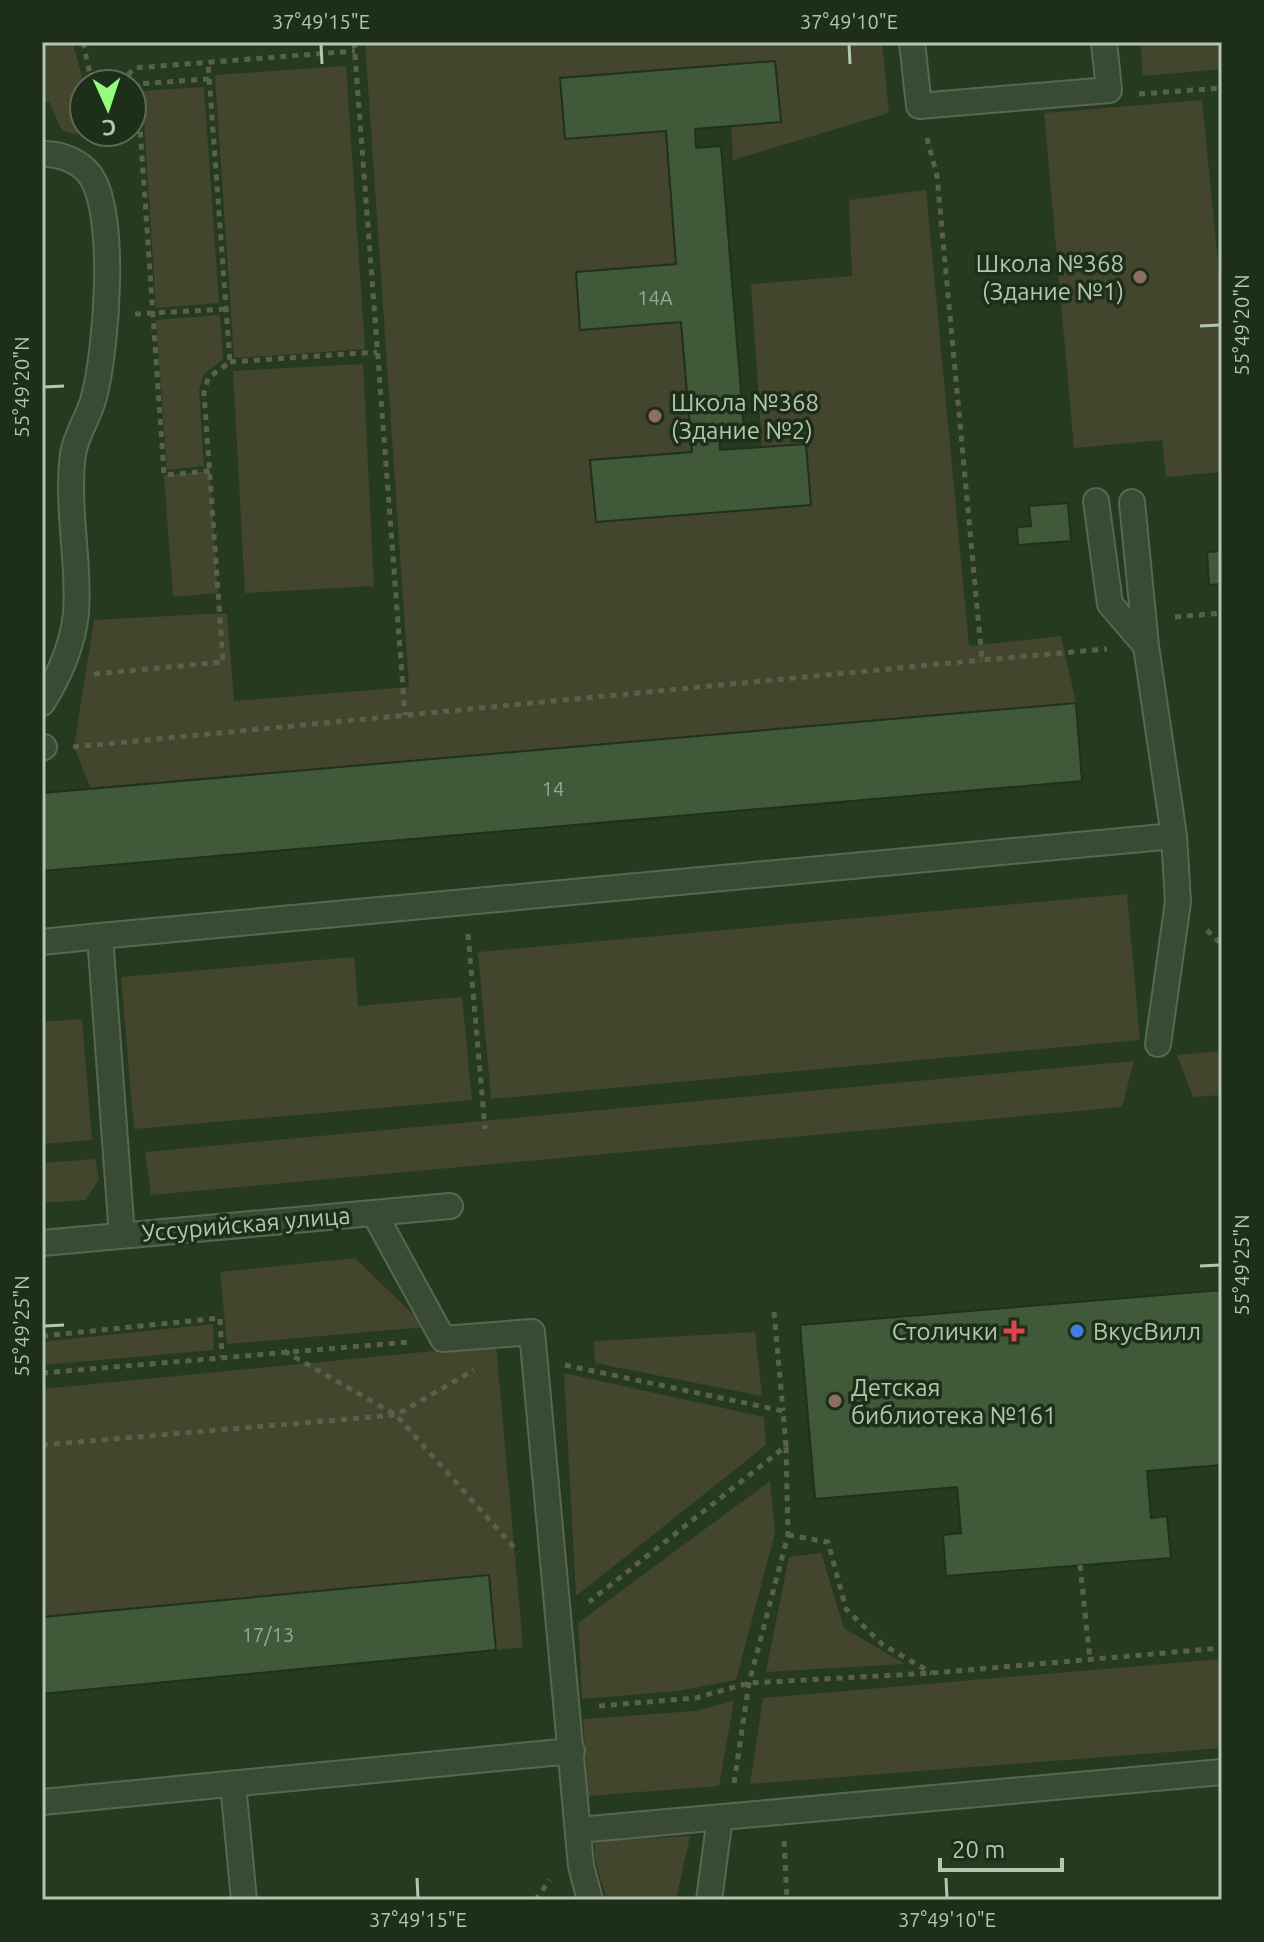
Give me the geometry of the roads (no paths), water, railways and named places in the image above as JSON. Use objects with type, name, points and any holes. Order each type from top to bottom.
[{"type":"lane","points":[[912,42],[919,106],[1109,90],[1104,42]]},
{"type":"lane","points":[[42,154],[65,157],[91,176],[100,199],[103,221],[108,315],[94,399],[73,455],[70,518],[76,613],[59,677],[42,703]]},
{"type":"lane","points":[[1096,501],[1110,604],[1146,646]]},
{"type":"lane","points":[[1132,502],[1146,646],[1174,836],[1178,902],[1158,1044]]},
{"type":"lane","points":[[42,942],[1174,836]]},
{"type":"lane","points":[[100,936],[122,1236]]},
{"type":"lane","name":"Уссурийская улица","points":[[42,1243],[450,1206]]},
{"type":"lane","points":[[374,1213],[443,1339],[532,1332],[562,1623],[581,1866],[590,1900]]},
{"type":"lane","points":[[42,1802],[572,1751]]},
{"type":"lane","points":[[578,1830],[1222,1772]]},
{"type":"lane","points":[[233,1784],[244,1900]]},
{"type":"lane","points":[[709,1900],[725,1816]]},
{"type":"place","name":"Школа №368 (Здание №1)","points":[[1140,277]]},
{"type":"place","name":"Школа №368 (Здание №2)","points":[[655,416]]},
{"type":"place","name":"Столички","points":[[1014,1331]]},
{"type":"place","name":"ВкусВилл","points":[[1077,1331]]},
{"type":"place","name":"Детская библиотека №161","points":[[835,1401]]}]
